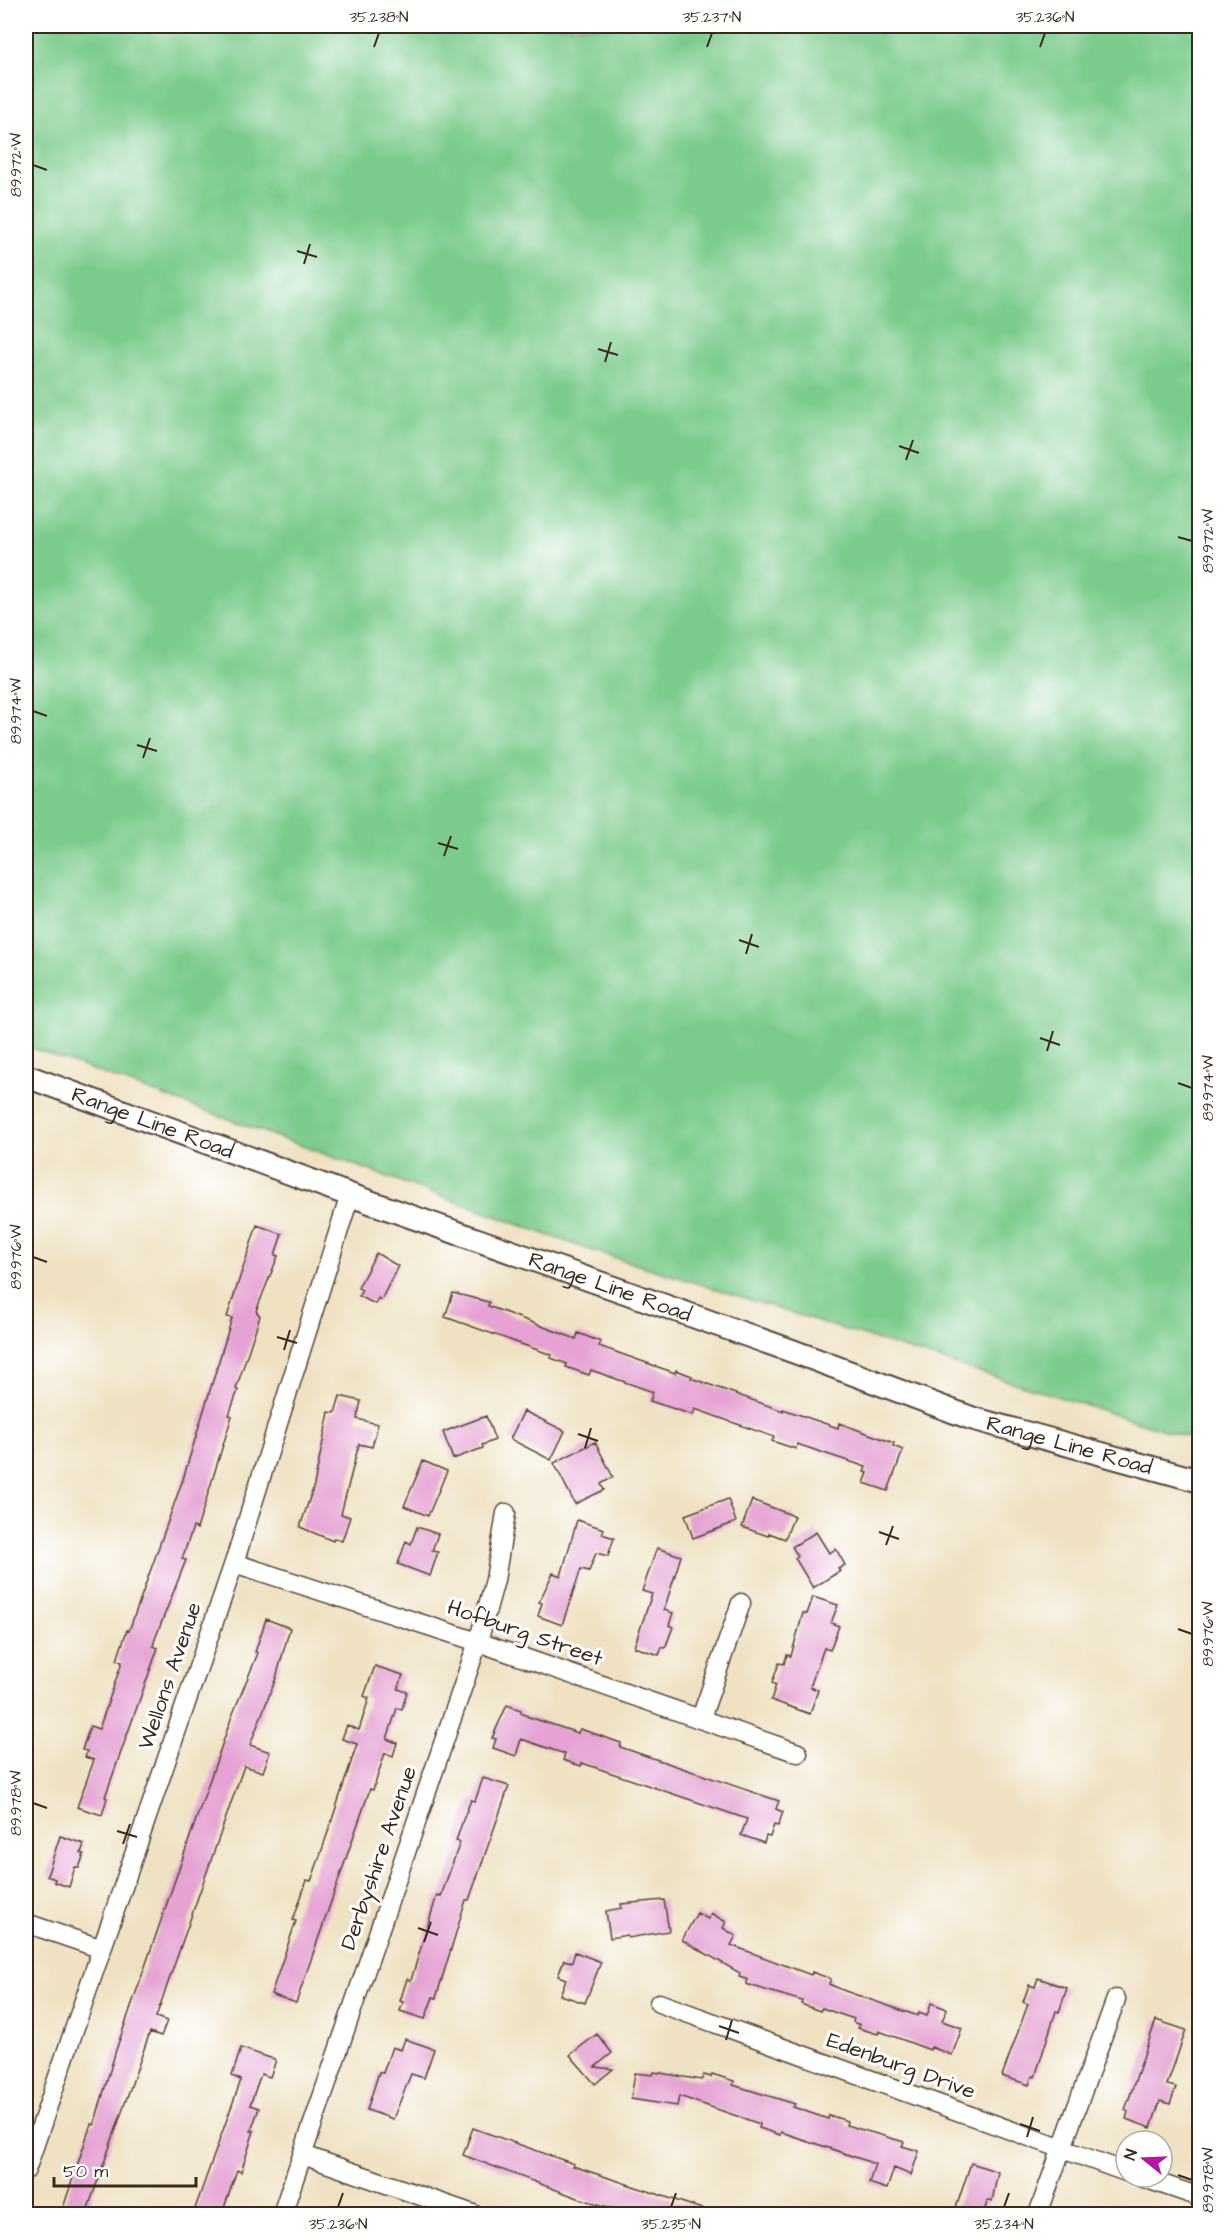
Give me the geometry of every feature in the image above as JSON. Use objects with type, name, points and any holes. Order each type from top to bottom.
[{"type":"street","name":"Range Line Road","points":[[26,1077],[350,1196],[795,1352],[971,1418],[1200,1481]]},
{"type":"street","name":"Wellons Avenue","points":[[26,2170],[234,1563],[350,1196]]},
{"type":"street","name":"Derbyshire Avenue","points":[[282,2214],[478,1642],[495,1580],[506,1513]]},
{"type":"street","name":"Hofburg Street","points":[[234,1563],[478,1642],[798,1753]]},
{"type":"street","points":[[701,1718],[741,1603]]},
{"type":"street","points":[[26,1923],[102,1949]]},
{"type":"street","points":[[1038,2214],[1116,1999]]},
{"type":"street","name":"Edenburg Drive","points":[[659,2003],[1114,2168]]},
{"type":"street","points":[[303,2155],[473,2214]]},
{"type":"street","points":[[1174,2188],[1200,2197]]},
{"type":"green space","points":[[26,26],[1199,26],[1199,1441],[581,1247],[26,1046]]},
{"type":"building","points":[[257,1225],[282,1234],[275,1255],[278,1256],[256,1311],[260,1316],[236,1389],[238,1390],[229,1415],[232,1416],[197,1529],[193,1527],[182,1559],[186,1560],[155,1639],[153,1646],[158,1648],[105,1797],[107,1798],[102,1815],[77,1807],[94,1760],[85,1757],[87,1751],[82,1750],[90,1726],[99,1729],[122,1662],[117,1660],[127,1630],[129,1631],[183,1479],[232,1318],[227,1317]]},
{"type":"building","points":[[376,1253],[398,1266],[381,1300],[378,1298],[375,1304],[359,1296],[362,1290],[358,1288]]},
{"type":"building","points":[[453,1293],[489,1302],[488,1306],[576,1339],[578,1333],[601,1342],[599,1346],[675,1373],[676,1370],[692,1376],[691,1378],[783,1411],[783,1409],[838,1428],[839,1423],[894,1443],[893,1446],[903,1450],[888,1491],[864,1483],[868,1473],[864,1472],[866,1467],[797,1444],[796,1449],[772,1441],[774,1437],[695,1409],[693,1415],[650,1401],[653,1392],[591,1370],[589,1375],[566,1367],[567,1364],[551,1358],[552,1355],[445,1317]]},
{"type":"building","points":[[340,1396],[361,1401],[357,1419],[378,1424],[372,1447],[359,1444],[341,1514],[350,1517],[342,1541],[334,1538],[333,1541],[300,1527],[314,1485],[329,1412],[335,1413]]},
{"type":"building","points":[[524,1411],[565,1431],[551,1460],[510,1439]]},
{"type":"building","points":[[486,1416],[495,1440],[482,1445],[483,1448],[453,1459],[443,1432]]},
{"type":"building","points":[[595,1442],[613,1477],[601,1484],[604,1490],[575,1504],[554,1463]]},
{"type":"building","points":[[423,1461],[447,1471],[428,1516],[404,1506]]},
{"type":"building","points":[[728,1499],[736,1522],[693,1538],[685,1515]]},
{"type":"building","points":[[752,1500],[794,1516],[785,1539],[742,1527]]},
{"type":"building","points":[[577,1520],[604,1529],[602,1534],[614,1538],[608,1556],[596,1553],[589,1571],[581,1569],[562,1625],[538,1616],[542,1603],[539,1602],[553,1573],[561,1576]]},
{"type":"building","points":[[417,1527],[438,1534],[432,1551],[438,1552],[430,1576],[398,1564],[406,1541],[411,1544]]},
{"type":"building","points":[[816,1532],[829,1553],[836,1549],[845,1565],[838,1569],[840,1571],[813,1588],[795,1558],[798,1556],[792,1547]]},
{"type":"building","points":[[657,1548],[681,1556],[664,1610],[673,1613],[669,1625],[673,1627],[665,1648],[662,1647],[659,1655],[634,1647],[652,1594],[642,1591]]},
{"type":"building","points":[[813,1597],[838,1605],[831,1623],[839,1626],[830,1650],[824,1648],[810,1687],[818,1690],[810,1714],[771,1700],[776,1685],[772,1683],[779,1663],[784,1664],[787,1655],[791,1656],[803,1613],[807,1614]]},
{"type":"building","points":[[266,1619],[290,1628],[276,1678],[250,1745],[270,1752],[263,1772],[244,1766],[156,2017],[167,2021],[161,2036],[150,2032],[86,2214],[61,2214],[91,2124],[94,2125],[116,2050],[232,1716],[258,1653],[255,1652]]},
{"type":"building","points":[[375,1666],[403,1675],[398,1689],[407,1692],[402,1709],[397,1708],[387,1739],[397,1743],[393,1756],[385,1753],[373,1790],[370,1789],[296,2003],[271,1994],[296,1921],[293,1920],[307,1880],[311,1881],[319,1859],[357,1744],[342,1739],[347,1725],[359,1730],[369,1698],[364,1696]]},
{"type":"building","points":[[507,1705],[521,1710],[521,1713],[529,1717],[578,1733],[580,1729],[589,1732],[621,1743],[620,1747],[779,1801],[776,1809],[783,1812],[778,1826],[774,1825],[770,1837],[766,1836],[764,1843],[741,1835],[747,1819],[582,1763],[581,1766],[563,1760],[565,1754],[521,1739],[516,1756],[493,1748],[496,1739],[492,1738]]},
{"type":"building","points":[[483,1778],[509,1786],[469,1900],[466,1900],[436,1998],[433,1997],[425,2019],[400,2011],[403,2002],[400,2001],[407,1979],[411,1980],[437,1895],[441,1896],[460,1842],[456,1841],[463,1820],[471,1800],[475,1801]]},
{"type":"building","points":[[60,1836],[84,1844],[81,1853],[84,1854],[79,1868],[75,1867],[69,1887],[54,1882],[55,1879],[47,1876]]},
{"type":"building","points":[[664,1900],[669,1931],[628,1938],[627,1935],[610,1938],[606,1911],[622,1908],[621,1904]]},
{"type":"building","points":[[697,1913],[708,1919],[711,1913],[726,1922],[723,1928],[736,1936],[731,1945],[811,1975],[812,1972],[831,1979],[829,1984],[845,1991],[918,2016],[919,2013],[927,2016],[931,2003],[947,2009],[942,2021],[962,2028],[952,2055],[931,2047],[930,2050],[879,2031],[878,2034],[858,2028],[860,2025],[853,2022],[854,2019],[822,2008],[820,2011],[801,2004],[802,2001],[746,1984],[748,1980],[739,1977],[740,1973],[682,1940]]},
{"type":"building","points":[[575,1952],[601,1962],[585,2003],[560,1995],[566,1979],[558,1976],[564,1960],[572,1962]]},
{"type":"building","points":[[1038,1978],[1067,1988],[1059,2012],[1056,2011],[1035,2077],[1032,2076],[1029,2085],[1002,2076],[1028,2004],[1023,2002],[1029,1985],[1035,1987]]},
{"type":"building","points":[[1156,2020],[1186,2030],[1167,2085],[1176,2087],[1170,2104],[1160,2101],[1151,2128],[1126,2119],[1128,2112],[1125,2110]]},
{"type":"building","points":[[597,2034],[612,2053],[595,2067],[613,2069],[595,2084],[570,2055]]},
{"type":"building","points":[[405,2039],[434,2049],[424,2078],[411,2074],[393,2119],[367,2110],[379,2072],[383,2073],[392,2047],[401,2050]]},
{"type":"building","points":[[241,2048],[276,2060],[270,2077],[261,2074],[250,2105],[259,2108],[251,2131],[254,2131],[241,2172],[237,2170],[222,2214],[193,2214],[241,2080],[232,2076]]},
{"type":"building","points":[[654,2072],[702,2080],[704,2075],[711,2077],[712,2074],[734,2081],[733,2085],[795,2104],[793,2107],[828,2119],[829,2115],[847,2121],[846,2125],[904,2142],[902,2146],[919,2151],[911,2175],[894,2168],[887,2189],[869,2183],[875,2164],[781,2132],[780,2135],[759,2128],[760,2124],[679,2096],[677,2106],[631,2099],[635,2073],[653,2075]]},
{"type":"building","points":[[473,2128],[574,2164],[573,2166],[711,2212],[710,2214],[631,2214],[578,2198],[463,2155]]},
{"type":"building","points":[[971,2163],[998,2172],[992,2201],[988,2200],[983,2214],[956,2208]]}]
